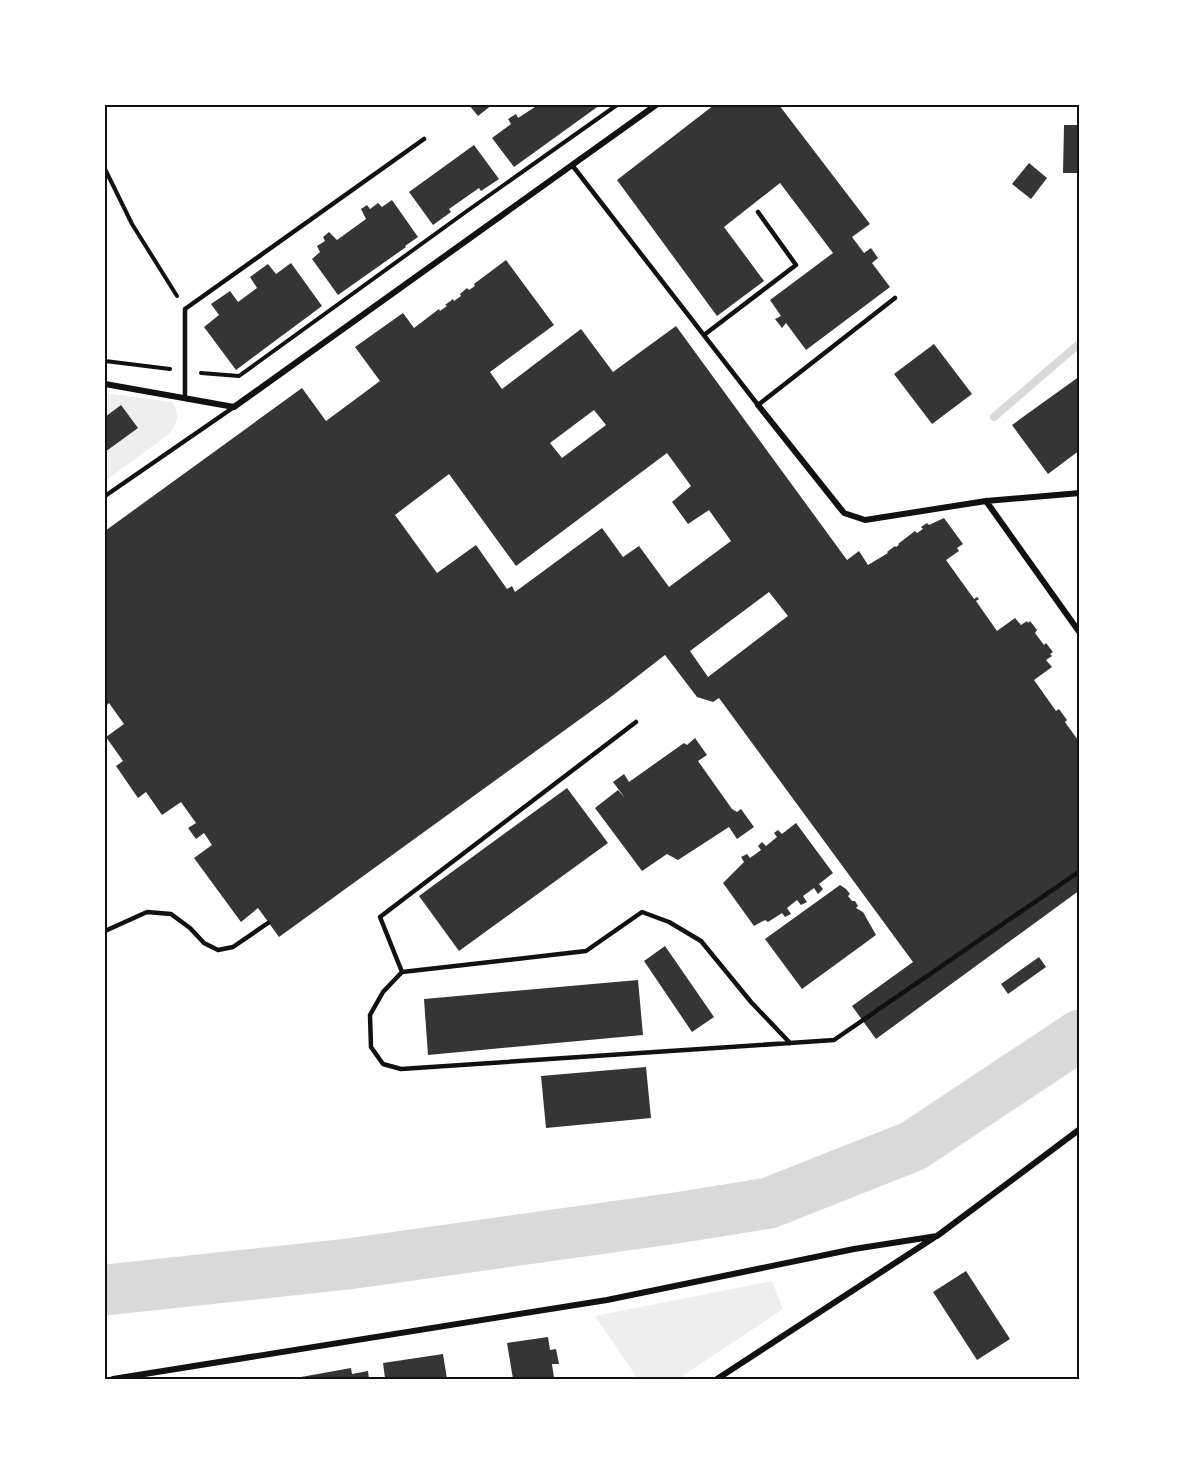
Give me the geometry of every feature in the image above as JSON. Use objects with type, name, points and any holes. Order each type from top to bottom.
[{"type":"street","points":[[105,384],[234,407],[656,105]]},
{"type":"street","points":[[758,405],[844,513],[865,520],[986,501],[1080,493]]},
{"type":"street","points":[[986,501],[1080,633]]},
{"type":"street","points":[[717,1379],[937,1236],[1080,1129]]},
{"type":"street","points":[[113,1379],[607,1300],[854,1249],[937,1236]]},
{"type":"lane","points":[[185,398],[185,309],[424,139]]},
{"type":"lane","points":[[572,165],[758,405],[895,298]]},
{"type":"lane","points":[[704,334],[796,265],[758,212]]},
{"type":"lane","points":[[105,496],[234,407]]},
{"type":"lane","points":[[402,972],[381,917],[636,722]]},
{"type":"lane","points":[[790,1043],[751,1002],[701,941],[669,922],[642,912],[586,951],[402,972],[383,992],[370,1015],[371,1047],[383,1064],[401,1069],[790,1043],[834,1040],[1080,871]]},
{"type":"lane","points":[[105,931],[147,912],[171,914],[190,928],[204,943],[218,950],[232,947],[268,922]]},
{"type":"path","points":[[105,361],[239,376],[457,217],[618,105]]},
{"type":"path","points":[[105,169],[132,224],[185,309]]},
{"type":"shaded area","points":[[105,393],[172,402],[177,414],[176,422],[169,434],[105,481]]},
{"type":"shaded area","points":[[772,1281],[783,1309],[678,1379],[638,1379],[595,1316]]},
{"type":"building","points":[[469,105],[492,105],[478,116]]},
{"type":"building","points":[[538,105],[600,105],[514,167],[492,138],[511,124],[508,119],[516,114],[518,118]]},
{"type":"building","points":[[714,105],[779,105],[870,224],[852,237],[864,253],[871,248],[878,258],[872,263],[890,287],[806,350],[786,323],[782,328],[775,319],[781,316],[770,300],[833,253],[780,183],[724,227],[764,281],[717,316],[617,180]]},
{"type":"building","points":[[1064,125],[1080,125],[1080,173],[1063,173]]},
{"type":"building","points":[[474,145],[499,179],[481,191],[479,188],[449,209],[451,212],[433,225],[409,192]]},
{"type":"building","points":[[1029,163],[1047,178],[1031,199],[1012,184]]},
{"type":"building","points":[[392,200],[418,237],[338,295],[312,259],[320,252],[317,246],[325,241],[323,237],[329,232],[337,240],[366,219],[361,209],[367,205],[370,209],[378,203],[382,207]]},
{"type":"building","points":[[506,260],[554,325],[490,372],[502,389],[581,329],[613,372],[676,326],[847,560],[859,551],[868,565],[888,553],[915,531],[917,533],[923,529],[921,527],[927,523],[929,525],[944,518],[963,544],[957,548],[959,551],[946,560],[974,599],[977,597],[979,599],[976,601],[997,631],[1015,618],[1021,625],[1030,621],[1037,630],[1035,633],[1053,652],[1050,654],[1052,656],[1046,660],[1052,667],[1034,680],[1056,711],[1059,709],[1080,743],[1080,807],[1077,809],[1080,813],[1080,890],[876,1039],[852,1006],[913,962],[719,698],[713,702],[697,697],[665,655],[612,696],[279,937],[258,908],[241,922],[194,858],[212,845],[204,833],[196,839],[188,828],[196,823],[181,802],[162,815],[146,792],[138,798],[116,766],[123,761],[106,737],[124,724],[109,703],[105,707],[105,531],[302,388],[326,421],[380,381],[355,347],[403,313],[414,328],[439,309],[440,311],[447,306],[445,305],[453,299],[454,301],[461,296],[460,294],[467,288],[469,290],[475,286],[474,284]],"holes":[[[594,410],[606,425],[562,458],[550,443]],[[667,453],[691,486],[672,502],[688,524],[709,510],[731,541],[669,587],[639,546],[623,557],[602,528],[515,592],[512,586],[507,589],[476,545],[437,573],[395,515],[449,474],[516,566]],[[769,592],[788,616],[708,677],[690,651]]]},
{"type":"building","points":[[291,263],[322,306],[236,370],[204,327],[219,315],[211,304],[230,291],[238,302],[257,288],[250,277],[268,264],[276,274]]},
{"type":"building","points":[[934,344],[972,394],[932,424],[894,374]]},
{"type":"building","points":[[1080,376],[1080,450],[1048,474],[1012,425]]},
{"type":"building","points":[[121,405],[138,428],[105,452],[105,417]]},
{"type":"building","points":[[695,738],[707,755],[698,761],[732,809],[737,812],[741,809],[754,827],[737,839],[729,827],[678,860],[667,854],[642,871],[595,808],[618,790],[625,798],[613,782],[624,774],[629,782],[684,743],[687,745]]},
{"type":"building","points":[[567,788],[608,843],[459,951],[419,896]]},
{"type":"building","points":[[796,823],[833,873],[819,884],[823,889],[818,894],[814,888],[803,896],[807,902],[801,905],[797,900],[787,908],[791,914],[785,917],[782,913],[768,922],[765,920],[754,926],[723,883],[744,862],[741,857],[747,854],[750,858],[761,850],[758,846],[762,842],[766,846],[777,837],[774,833],[778,830],[782,834]]},
{"type":"building","points":[[840,885],[850,894],[848,896],[852,901],[855,901],[858,906],[856,908],[863,912],[876,935],[802,989],[765,939]]},
{"type":"building","points":[[665,946],[714,1017],[692,1032],[644,961]]},
{"type":"building","points":[[1039,957],[1046,967],[1008,994],[1001,984]]},
{"type":"building","points":[[638,980],[643,1035],[428,1055],[424,999]]},
{"type":"building","points":[[646,1067],[651,1118],[546,1128],[541,1076]]},
{"type":"building","points":[[966,1271],[1010,1339],[977,1360],[933,1292]]},
{"type":"building","points":[[548,1337],[550,1350],[556,1349],[559,1364],[552,1364],[554,1378],[513,1379],[507,1343]]},
{"type":"building","points":[[443,1354],[447,1379],[385,1378],[383,1363]]},
{"type":"building","points":[[351,1368],[352,1374],[368,1371],[369,1379],[290,1379]]},
{"type":"waterway","points":[[994,417],[1080,343]]},
{"type":"waterway","points":[[105,1290],[348,1264],[769,1203],[913,1146],[1080,1035]]}]
